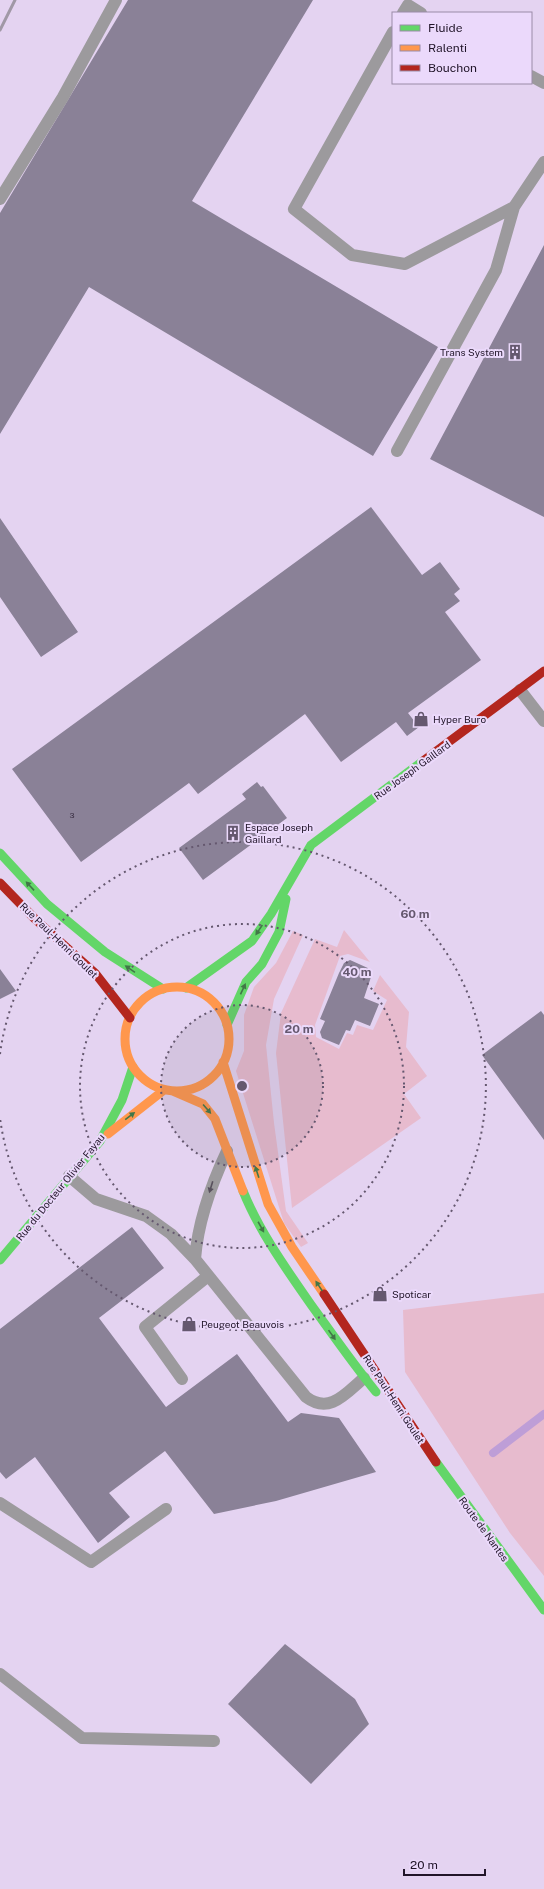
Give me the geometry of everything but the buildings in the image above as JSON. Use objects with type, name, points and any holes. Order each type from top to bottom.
[{"type":"main road","name":"Rue Joseph Gaillard","points":[[292,878],[311,845],[544,671]]},
{"type":"main road","name":"Rue Paul-Henri Goulet","points":[[0,853],[47,904],[105,952],[163,989]]},
{"type":"main road","points":[[186,988],[252,941],[292,878]]},
{"type":"main road","points":[[227,1025],[246,982],[262,964],[278,932],[292,878]]},
{"type":"main road","name":"Rue Paul-Henri Goulet","points":[[0,884],[35,919],[95,973],[130,1018]]},
{"type":"main road","points":[[175,987],[186,988],[200,992],[212,1000],[221,1012],[227,1025],[229,1037],[228,1050],[215,1075],[202,1084],[188,1090],[168,1090],[146,1080],[133,1067],[126,1051],[125,1034],[130,1018],[138,1005],[150,995],[163,989],[175,987]]},
{"type":"main road","name":"Rue Paul-Henri Goulet","points":[[223,1062],[268,1204],[292,1247],[425,1447]]},
{"type":"main road","name":"Rue du Docteur Olivier Fayau","points":[[0,1260],[69,1176],[100,1141],[122,1100],[133,1067]]},
{"type":"main road","points":[[100,1141],[168,1090]]},
{"type":"main road","name":"Rue Paul-Henri Goulet","points":[[168,1090],[202,1104],[215,1119],[248,1203],[279,1259],[364,1378],[425,1447]]},
{"type":"main road","name":"Route de Nantes","points":[[425,1447],[544,1610]]},
{"type":"lane","points":[[0,199],[63,97],[116,0]]},
{"type":"lane","points":[[404,12],[408,5],[419,12]]},
{"type":"lane","points":[[392,34],[294,209],[352,255],[405,264],[514,207]]},
{"type":"lane","points":[[532,77],[544,83]]},
{"type":"lane","points":[[397,451],[496,270],[514,207],[544,162]]},
{"type":"lane","points":[[520,690],[544,721]]},
{"type":"lane","points":[[195,1259],[196,1245],[212,1182],[227,1151]]},
{"type":"lane","points":[[69,1176],[96,1198],[146,1216],[171,1234],[195,1259],[306,1398],[323,1406],[332,1403],[364,1378]]},
{"type":"lane","points":[[182,1379],[145,1327],[208,1276]]},
{"type":"lane","points":[[0,1503],[91,1562],[166,1509]]},
{"type":"lane","points":[[0,1674],[82,1738],[214,1741]]},
{"type":"shaded area","points":[[344,930],[370,962],[348,954],[340,956],[315,1025],[316,1037],[339,1049],[347,1033],[353,1035],[357,1025],[373,1030],[387,1000],[373,991],[380,975],[409,1012],[406,1047],[427,1076],[404,1094],[421,1118],[292,1208],[276,1053],[281,1013],[315,939],[337,947]]},
{"type":"shaded area","points":[[293,931],[303,935],[274,999],[266,1045],[274,1123],[286,1211],[308,1243],[301,1247],[284,1223],[236,1071],[244,1051],[244,1015],[254,987],[276,963]]},
{"type":"shaded area","points":[[544,1293],[544,1576],[510,1533],[405,1372],[403,1310]]},
{"type":"waterway","points":[[493,1453],[544,1414]]},
{"type":"railway","points":[[0,30],[15,0]]},
{"type":"traffic: fast","points":[[186,988],[252,941],[271,914],[311,845],[423,761]]},
{"type":"traffic: fast","points":[[0,853],[47,904],[105,952],[163,989]]},
{"type":"traffic: fast","points":[[227,1025],[246,982],[262,964],[279,932],[286,899]]},
{"type":"traffic: fast","points":[[0,1260],[100,1141],[122,1100],[133,1067]]},
{"type":"traffic: fast","points":[[243,1191],[257,1222],[284,1265],[343,1349],[376,1392]]},
{"type":"traffic: fast","points":[[436,1462],[544,1610]]},
{"type":"traffic: slow","points":[[177,987],[197,991],[214,1002],[225,1019],[229,1039],[225,1059],[214,1076],[197,1087],[177,1091],[157,1087],[140,1076],[129,1059],[125,1039],[129,1019],[140,1002],[157,991],[177,987]]},
{"type":"traffic: slow","points":[[223,1062],[268,1204],[292,1247],[324,1294]]},
{"type":"traffic: slow","points":[[108,1134],[164,1090]]},
{"type":"traffic: slow","points":[[173,1091],[203,1104],[215,1119],[243,1191]]},
{"type":"traffic: jam","points":[[423,761],[544,671]]},
{"type":"traffic: jam","points":[[0,883],[35,919],[95,973],[130,1018]]},
{"type":"traffic: jam","points":[[324,1294],[436,1462]]},
{"type":"place","name":"Trans System","points":[[515,352]]},
{"type":"place","name":"Hyper Buro","points":[[421,719]]},
{"type":"place","name":"Espace Joseph Gaillard","points":[[233,833]]},
{"type":"place","name":"Spoticar","points":[[380,1294]]},
{"type":"place","name":"Peugeot Beauvois","points":[[189,1324]]}]
